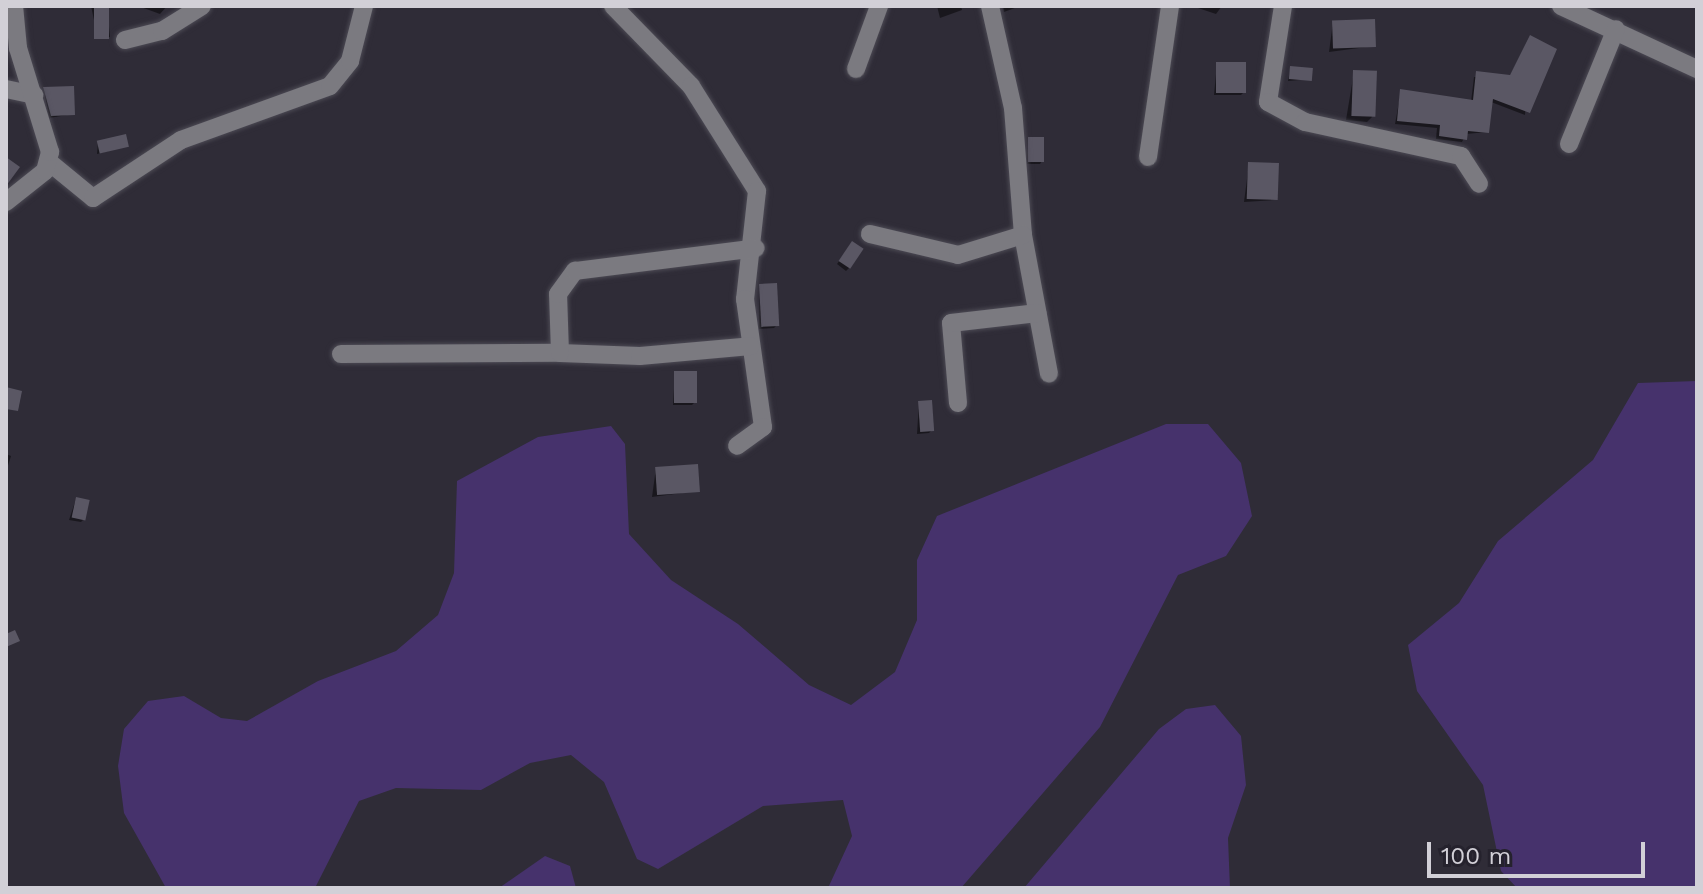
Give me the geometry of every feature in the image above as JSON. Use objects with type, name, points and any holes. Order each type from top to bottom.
[{"type":"street","points":[[14,6],[49,162],[93,198],[181,140],[330,86],[350,61],[364,6]]},
{"type":"street","points":[[125,40],[162,31],[202,6]]},
{"type":"street","points":[[613,6],[671,60],[738,155],[759,199],[756,248],[745,299],[763,427],[737,446]]},
{"type":"street","points":[[856,69],[879,6]]},
{"type":"street","points":[[990,6],[1013,108],[1023,235],[1049,374]]},
{"type":"street","points":[[1148,157],[1170,6]]},
{"type":"street","points":[[1283,6],[1268,102],[1305,122],[1461,156],[1479,184]]},
{"type":"street","points":[[1561,6],[1697,69]]},
{"type":"street","points":[[1569,144],[1616,29]]},
{"type":"street","points":[[6,89],[34,95]]},
{"type":"street","points":[[6,202],[49,162]]},
{"type":"street","points":[[870,234],[958,255],[1023,235]]},
{"type":"street","points":[[560,353],[558,294],[575,271],[756,248]]},
{"type":"street","points":[[958,403],[951,323],[1037,313]]},
{"type":"street","points":[[341,354],[560,353],[640,356],[751,346]]},
{"type":"shaded area","points":[[1697,381],[1697,888],[1517,888],[1501,871],[1483,785],[1417,691],[1408,645],[1459,603],[1498,541],[1593,460],[1638,383]]},
{"type":"shaded area","points":[[1166,424],[1208,424],[1241,463],[1252,516],[1226,556],[1178,575],[1100,727],[961,888],[828,888],[852,836],[843,800],[763,806],[658,869],[637,859],[604,782],[571,755],[530,763],[481,790],[396,788],[359,801],[315,888],[166,888],[124,813],[118,766],[124,729],[148,701],[184,696],[221,718],[247,721],[318,681],[396,651],[438,615],[454,573],[457,481],[538,437],[611,426],[625,444],[629,534],[671,580],[738,624],[809,685],[851,705],[895,672],[917,620],[917,560],[937,516]]},
{"type":"shaded area","points":[[1215,705],[1241,736],[1246,785],[1228,838],[1230,888],[1024,888],[1159,729],[1186,709]]},
{"type":"shaded area","points":[[545,856],[570,866],[576,888],[499,888]]},
{"type":"building","points":[[94,6],[109,6],[109,39],[94,39]]},
{"type":"building","points":[[1375,19],[1376,47],[1333,48],[1332,21]]},
{"type":"building","points":[[1530,35],[1557,49],[1530,113],[1493,99],[1489,133],[1468,131],[1467,140],[1439,136],[1440,125],[1397,121],[1400,89],[1473,100],[1476,71],[1510,75]]},
{"type":"building","points":[[1216,62],[1246,62],[1246,93],[1216,93]]},
{"type":"building","points":[[1290,66],[1313,68],[1312,81],[1289,79]]},
{"type":"building","points":[[1353,70],[1377,71],[1375,117],[1351,116]]},
{"type":"building","points":[[74,86],[75,115],[51,116],[43,87]]},
{"type":"building","points":[[126,134],[129,147],[100,153],[97,141]]},
{"type":"building","points":[[1028,137],[1044,137],[1044,162],[1028,162]]},
{"type":"building","points":[[6,157],[20,167],[6,186]]},
{"type":"building","points":[[1248,162],[1279,163],[1278,200],[1247,199]]},
{"type":"building","points":[[852,241],[864,249],[850,269],[839,261]]},
{"type":"building","points":[[777,283],[779,326],[761,327],[759,284]]},
{"type":"building","points":[[674,371],[697,371],[697,403],[674,403]]},
{"type":"building","points":[[6,387],[22,391],[18,411],[6,409]]},
{"type":"building","points":[[932,400],[934,431],[920,432],[918,401]]},
{"type":"building","points":[[698,464],[700,492],[657,495],[655,467]]},
{"type":"building","points":[[76,497],[90,500],[85,520],[72,518]]},
{"type":"building","points":[[15,630],[20,641],[6,647],[6,634]]}]
